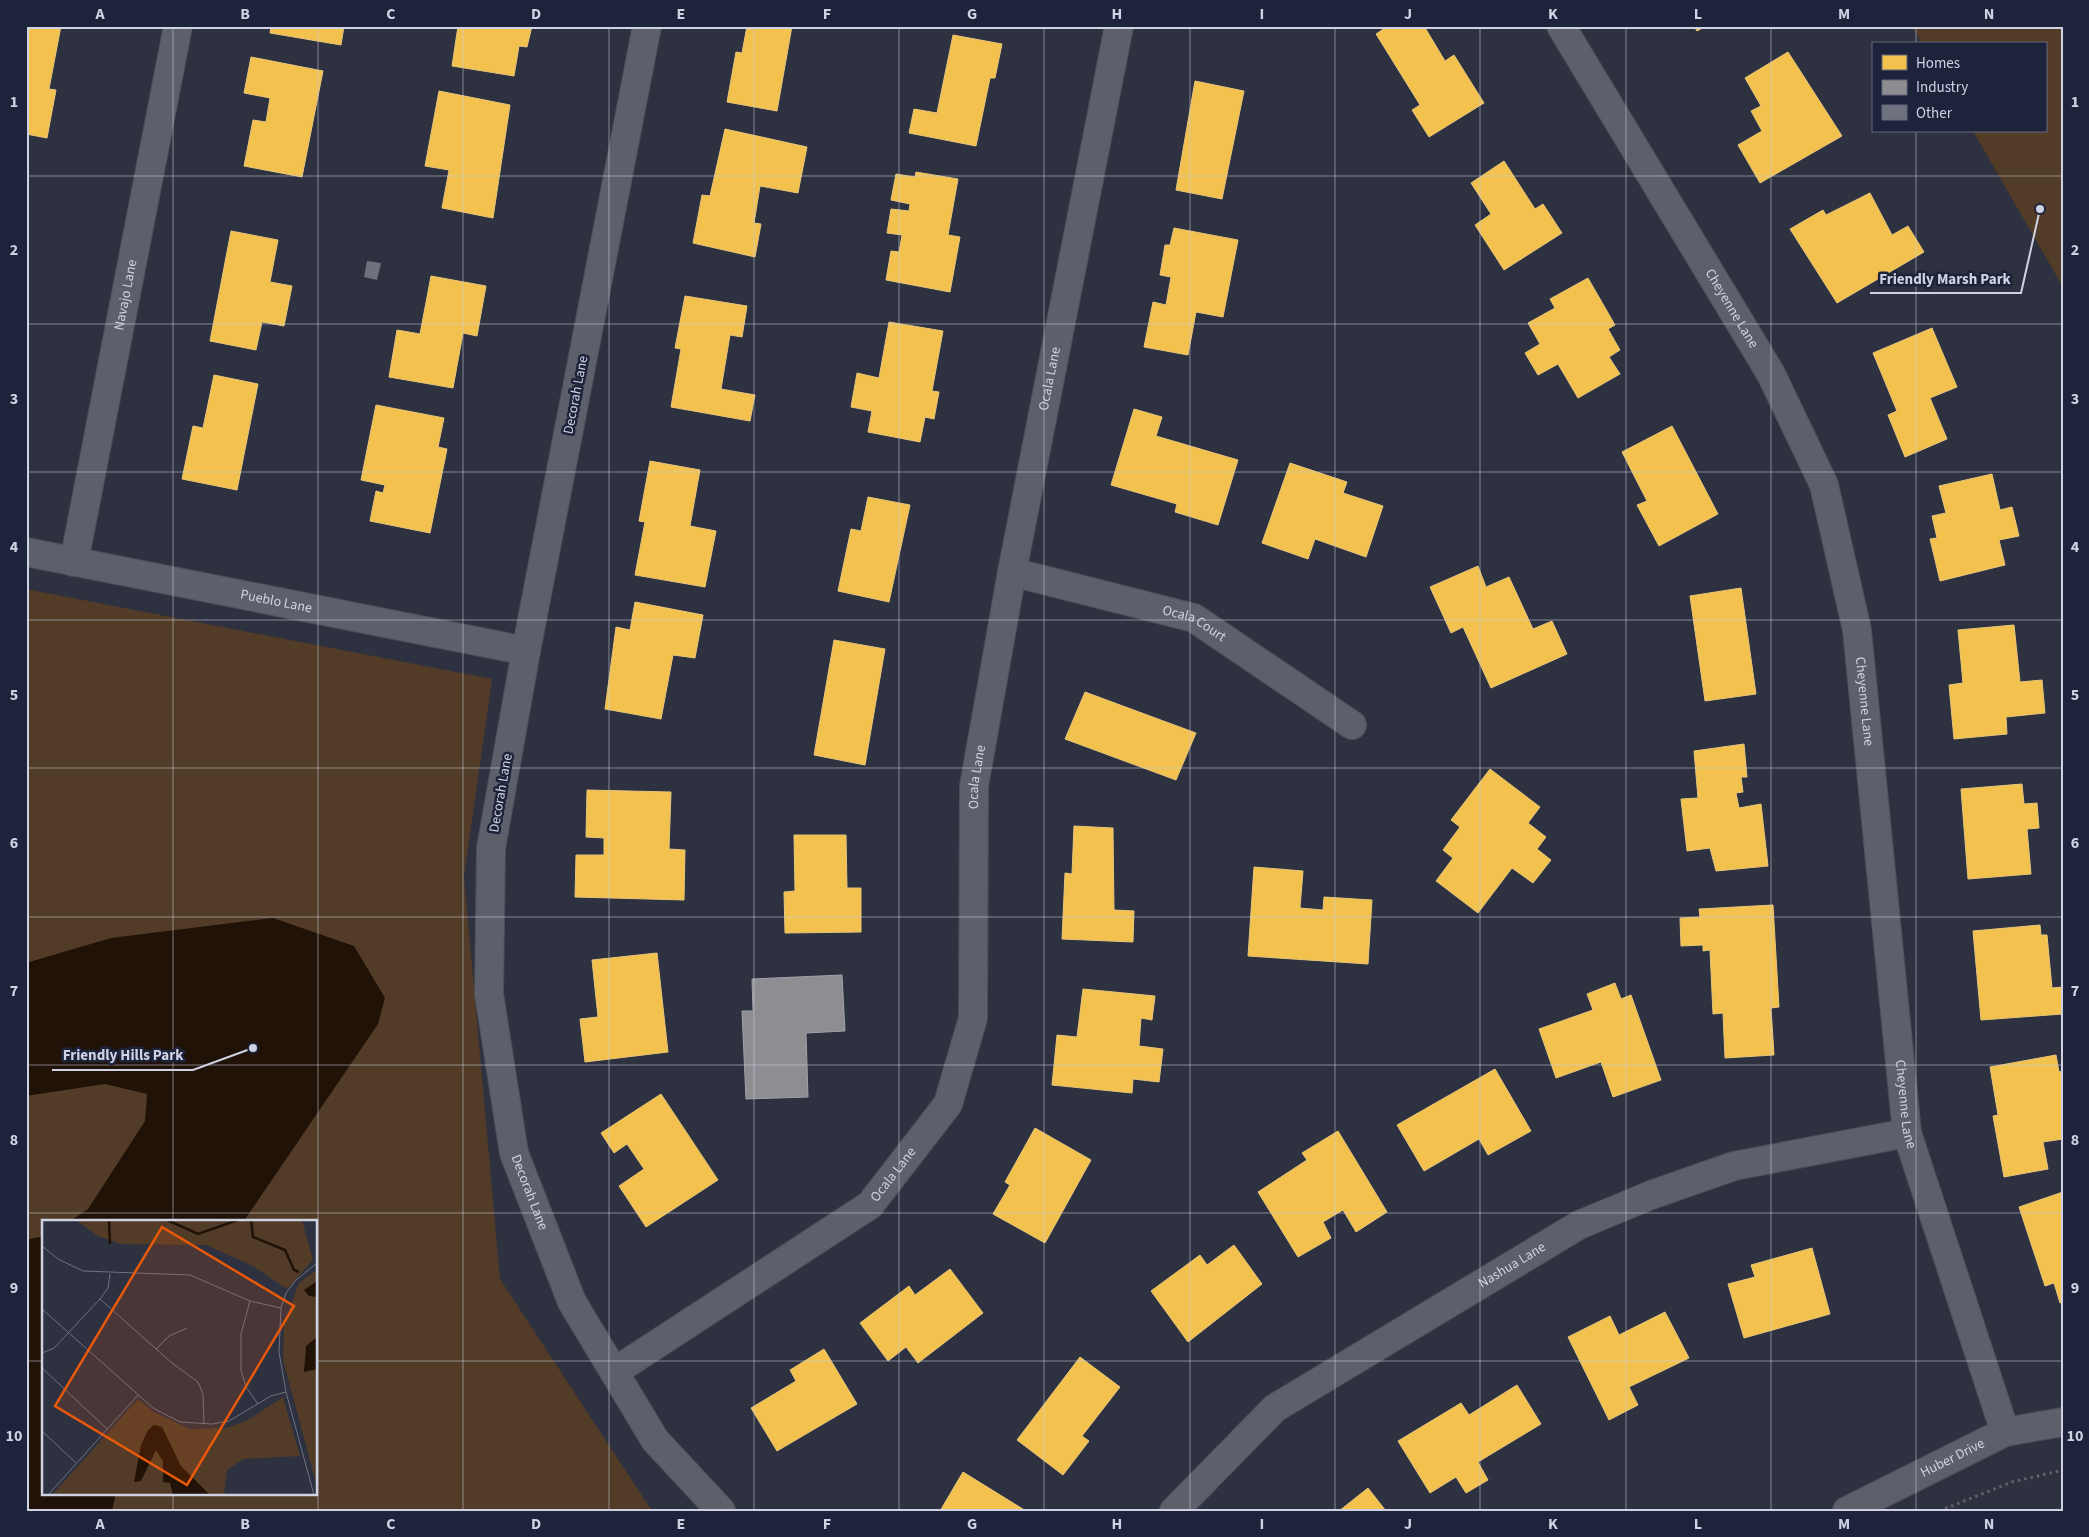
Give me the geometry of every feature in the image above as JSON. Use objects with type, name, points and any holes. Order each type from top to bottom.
[{"type":"street","name":"Navajo Lane","points":[[74,562],[178,26]]},
{"type":"street","name":"Decorah Lane","points":[[646,26],[526,651],[491,848],[489,994],[514,1153],[572,1302],[655,1440],[721,1511]]},
{"type":"street","name":"Ocala Lane","points":[[614,1372],[870,1205],[948,1104],[973,1018],[974,786],[1012,572],[1119,26]]},
{"type":"street","name":"Cheyenne Lane","points":[[1561,26],[1770,374],[1824,485],[1857,630],[1907,1133],[2005,1432]]},
{"type":"street","name":"Pueblo Lane","points":[[26,552],[526,651]]},
{"type":"street","name":"Ocala Court","points":[[1012,572],[1194,618],[1352,725]]},
{"type":"street","name":"Nashua Lane","points":[[1174,1511],[1275,1408],[1580,1225],[1651,1195],[1734,1166],[1907,1133]]},
{"type":"street","name":"Huber Drive","points":[[1847,1511],[2005,1432],[2063,1422]]},
{"type":"path","points":[[1939,1511],[2012,1482],[2063,1470]]},
{"type":"shaded area","points":[[1912,26],[2063,26],[2063,287],[1974,132],[2046,132],[2046,42],[1921,42]]},
{"type":"shaded area","points":[[26,589],[492,679],[464,876],[500,1279],[652,1511],[26,1511]]},
{"type":"shaded area","points":[[273,918],[354,946],[385,998],[378,1024],[245,1220],[72,1220],[88,1209],[145,1121],[147,1094],[105,1084],[26,1096],[26,963],[111,938]]},
{"type":"shaded area","points":[[42,1236],[42,1494],[116,1494],[112,1511],[26,1511],[26,1240]]},
{"type":"building: Homes","points":[[26,26],[61,26],[49,89],[56,90],[47,138],[26,134]]},
{"type":"building: Homes","points":[[271,26],[344,26],[341,45],[270,33]]},
{"type":"building: Homes","points":[[458,26],[532,26],[527,47],[519,46],[514,76],[452,66]]},
{"type":"building: Homes","points":[[747,26],[792,26],[777,111],[727,102],[736,52],[742,53]]},
{"type":"building: Homes","points":[[1388,26],[1424,26],[1445,61],[1454,55],[1484,103],[1429,137],[1412,110],[1420,105],[1376,34]]},
{"type":"building: Homes","points":[[1694,26],[1706,26],[1697,31]]},
{"type":"building: Homes","points":[[953,35],[1002,44],[995,78],[990,78],[976,146],[909,133],[914,109],[937,113]]},
{"type":"building: Homes","points":[[1788,52],[1842,136],[1760,183],[1738,145],[1762,131],[1751,111],[1761,106],[1745,78]]},
{"type":"building: Homes","points":[[251,57],[323,71],[302,177],[244,166],[253,120],[266,122],[270,98],[244,93]]},
{"type":"building: Homes","points":[[1195,81],[1244,91],[1222,199],[1176,190]]},
{"type":"building: Homes","points":[[439,91],[510,105],[493,218],[442,208],[449,170],[425,166]]},
{"type":"building: Homes","points":[[725,129],[807,147],[798,193],[760,186],[754,223],[761,224],[755,257],[693,243],[702,195],[710,196]]},
{"type":"building: Homes","points":[[1504,161],[1535,209],[1543,204],[1562,233],[1504,270],[1475,225],[1491,214],[1471,183]]},
{"type":"building: Homes","points":[[916,172],[958,179],[948,235],[960,237],[950,292],[886,280],[891,251],[899,252],[902,235],[887,233],[891,209],[909,211],[910,204],[891,200],[896,174],[915,177]]},
{"type":"building: Homes","points":[[1870,193],[1892,235],[1908,226],[1924,252],[1837,303],[1790,229],[1823,210],[1826,215]]},
{"type":"building: Homes","points":[[1174,228],[1238,240],[1223,317],[1196,312],[1188,355],[1144,347],[1153,302],[1166,305],[1171,277],[1160,275],[1165,245],[1170,245]]},
{"type":"building: Homes","points":[[231,231],[278,240],[270,282],[292,286],[284,326],[262,322],[256,350],[210,341]]},
{"type":"building: Homes","points":[[431,276],[486,286],[477,336],[463,333],[453,388],[389,377],[397,330],[420,334]]},
{"type":"building: Homes","points":[[1588,278],[1615,325],[1608,329],[1620,350],[1609,357],[1620,374],[1578,398],[1558,364],[1538,375],[1525,353],[1540,344],[1528,323],[1555,308],[1550,299]]},
{"type":"building: Homes","points":[[685,296],[747,306],[742,337],[730,335],[721,389],[755,395],[750,421],[671,407],[681,349],[675,348]]},
{"type":"building: Homes","points":[[889,322],[943,331],[932,391],[939,392],[934,419],[925,417],[920,442],[868,432],[872,411],[851,407],[857,373],[879,378]]},
{"type":"building: Homes","points":[[1932,328],[1957,387],[1930,398],[1947,439],[1905,457],[1888,415],[1897,411],[1873,353]]},
{"type":"building: Homes","points":[[214,375],[258,384],[237,490],[182,479],[193,426],[203,428]]},
{"type":"building: Homes","points":[[376,405],[444,418],[438,447],[447,449],[430,533],[370,521],[376,491],[383,493],[385,485],[361,480]]},
{"type":"building: Homes","points":[[1134,409],[1162,417],[1156,436],[1238,460],[1218,525],[1175,512],[1177,504],[1111,485]]},
{"type":"building: Homes","points":[[1672,426],[1718,514],[1659,546],[1637,505],[1647,501],[1622,452]]},
{"type":"building: Homes","points":[[650,461],[700,470],[690,526],[716,531],[705,587],[635,575],[645,522],[639,521]]},
{"type":"building: Homes","points":[[1290,463],[1347,482],[1343,493],[1383,506],[1366,557],[1315,539],[1308,559],[1262,543]]},
{"type":"building: Homes","points":[[1992,474],[2000,510],[2012,507],[2019,536],[1999,540],[2005,565],[1940,581],[1930,539],[1937,538],[1932,516],[1946,513],[1939,486]]},
{"type":"building: Homes","points":[[868,497],[910,505],[889,602],[838,591],[851,529],[861,531]]},
{"type":"building: Homes","points":[[1478,566],[1486,587],[1509,577],[1533,629],[1552,621],[1567,654],[1491,688],[1463,627],[1451,633],[1430,587]]},
{"type":"building: Homes","points":[[1741,588],[1756,694],[1705,701],[1690,596]]},
{"type":"building: Homes","points":[[635,602],[703,615],[695,658],[673,655],[661,719],[605,709],[616,627],[630,630]]},
{"type":"building: Homes","points":[[2014,625],[2020,682],[2042,680],[2045,713],[2006,717],[2007,734],[1954,739],[1949,685],[1963,683],[1958,630]]},
{"type":"building: Homes","points":[[834,640],[885,649],[865,765],[814,755]]},
{"type":"building: Homes","points":[[1085,692],[1196,733],[1176,780],[1065,739]]},
{"type":"building: Homes","points":[[1744,744],[1747,777],[1741,777],[1743,792],[1736,793],[1739,808],[1761,804],[1768,866],[1716,871],[1710,848],[1687,851],[1681,799],[1698,798],[1694,751]]},
{"type":"building: Homes","points":[[1490,769],[1540,807],[1528,823],[1546,837],[1537,849],[1551,860],[1533,883],[1512,868],[1478,913],[1436,881],[1453,858],[1443,850],[1460,827],[1451,820]]},
{"type":"building: Homes","points":[[2022,784],[2024,804],[2037,803],[2039,828],[2027,829],[2031,874],[1968,879],[1961,789]]},
{"type":"building: Homes","points":[[587,790],[671,792],[669,849],[685,850],[684,900],[575,897],[576,855],[604,855],[604,838],[586,837]]},
{"type":"building: Homes","points":[[1074,826],[1113,828],[1114,910],[1134,911],[1133,942],[1062,939],[1065,873],[1072,874]]},
{"type":"building: Homes","points":[[794,835],[846,835],[847,888],[861,888],[861,932],[785,933],[784,892],[795,891]]},
{"type":"building: Homes","points":[[1254,867],[1303,871],[1300,908],[1323,910],[1324,897],[1372,900],[1368,964],[1248,956]]},
{"type":"building: Homes","points":[[1773,905],[1779,1007],[1771,1008],[1774,1055],[1725,1058],[1723,1013],[1713,1014],[1710,950],[1703,951],[1703,945],[1681,946],[1680,918],[1700,917],[1699,909]]},
{"type":"building: Homes","points":[[2040,925],[2041,935],[2047,935],[2052,988],[2063,987],[2063,1014],[1981,1020],[1973,931]]},
{"type":"building: Homes","points":[[657,953],[668,1052],[585,1062],[580,1019],[598,1017],[592,960]]},
{"type":"building: Homes","points":[[1615,983],[1621,999],[1631,995],[1661,1080],[1613,1097],[1601,1062],[1556,1078],[1539,1029],[1593,1010],[1587,994]]},
{"type":"building: Homes","points":[[1083,989],[1155,996],[1152,1020],[1141,1018],[1139,1046],[1163,1049],[1159,1082],[1133,1079],[1132,1093],[1052,1085],[1057,1035],[1077,1037]]},
{"type":"building: Homes","points":[[2056,1055],[2059,1072],[2063,1071],[2063,1139],[2043,1142],[2048,1169],[2004,1177],[1993,1116],[1998,1115],[1990,1067]]},
{"type":"building: Homes","points":[[1495,1069],[1531,1131],[1488,1155],[1479,1139],[1424,1171],[1397,1125]]},
{"type":"building: Homes","points":[[661,1094],[718,1180],[646,1227],[619,1186],[644,1169],[627,1144],[614,1153],[601,1133]]},
{"type":"building: Homes","points":[[1035,1128],[1091,1160],[1045,1243],[993,1214],[1010,1185],[1005,1182]]},
{"type":"building: Homes","points":[[1338,1131],[1387,1212],[1356,1232],[1343,1210],[1323,1222],[1331,1238],[1298,1257],[1258,1192],[1307,1160],[1302,1153]]},
{"type":"building: Homes","points":[[2063,1192],[2063,1302],[2060,1303],[2054,1283],[2045,1286],[2019,1207]]},
{"type":"building: Homes","points":[[1234,1245],[1262,1284],[1188,1342],[1151,1291],[1200,1255],[1207,1265]]},
{"type":"building: Homes","points":[[1812,1248],[1830,1314],[1744,1338],[1728,1284],[1755,1277],[1751,1265]]},
{"type":"building: Homes","points":[[950,1269],[983,1313],[918,1363],[906,1347],[888,1361],[860,1323],[909,1286],[915,1295]]},
{"type":"building: Homes","points":[[1665,1312],[1689,1358],[1629,1387],[1638,1405],[1609,1420],[1568,1337],[1610,1316],[1619,1335]]},
{"type":"building: Homes","points":[[824,1349],[857,1404],[777,1451],[751,1408],[796,1381],[790,1370]]},
{"type":"building: Homes","points":[[1080,1357],[1120,1387],[1082,1436],[1089,1441],[1063,1475],[1017,1440]]},
{"type":"building: Homes","points":[[1517,1385],[1541,1424],[1478,1462],[1488,1480],[1466,1493],[1456,1477],[1430,1493],[1398,1441],[1461,1403],[1469,1415]]},
{"type":"building: Homes","points":[[963,1472],[1026,1511],[940,1511]]},
{"type":"building: Homes","points":[[1368,1488],[1386,1511],[1339,1511]]},
{"type":"building: Industry","points":[[842,975],[845,1031],[806,1033],[808,1097],[746,1099],[742,1011],[753,1011],[752,979]]},
{"type":"building: Other","points":[[367,261],[381,263],[377,280],[364,277]]},
{"type":"place","name":"Friendly Marsh Park","points":[[2040,209]]},
{"type":"place","name":"Friendly Hills Park","points":[[253,1048]]}]
